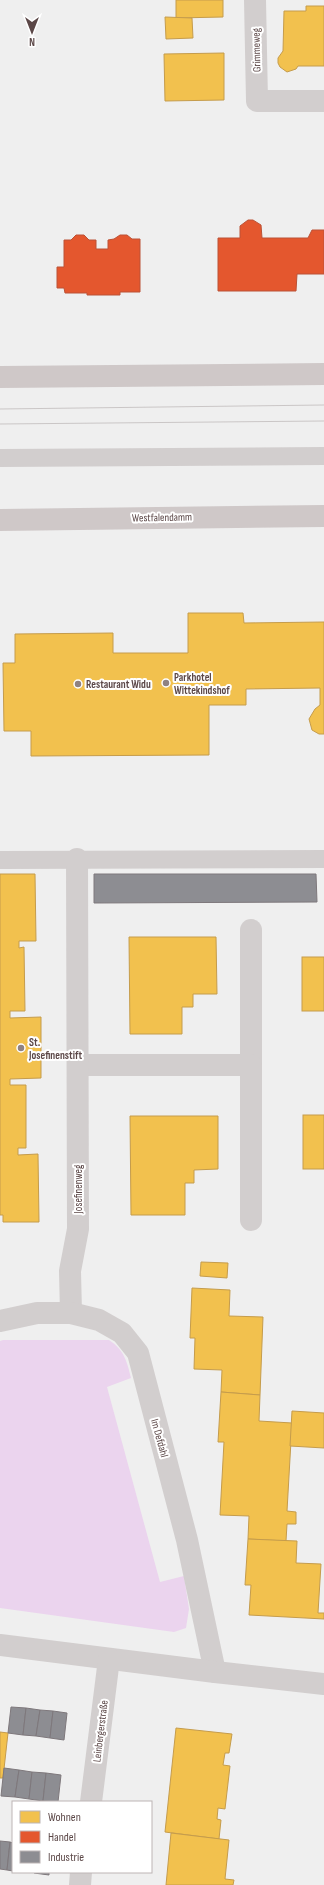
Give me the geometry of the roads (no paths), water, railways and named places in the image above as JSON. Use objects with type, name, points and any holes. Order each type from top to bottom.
[{"type":"main road","points":[[0,377],[324,374]]},
{"type":"main road","name":"Westfalendamm","points":[[0,520],[324,516]]},
{"type":"street","name":"Grimmeweg","points":[[255,0],[257,101],[324,101]]},
{"type":"street","name":"Josefinenweg","points":[[71,1313],[70,1271],[78,1229],[77,859]]},
{"type":"street","points":[[251,930],[251,1220]]},
{"type":"street","points":[[78,1065],[251,1065]]},
{"type":"street","name":"Im Defdahl","points":[[0,1321],[37,1313],[71,1313],[99,1320],[122,1333],[138,1353],[187,1540],[214,1672]]},
{"type":"street","points":[[0,1645],[214,1672],[324,1684]]},
{"type":"street","name":"Leinbergerstraße","points":[[91,1801],[109,1659]]},
{"type":"street","points":[[80,1885],[81,1873]]},
{"type":"lane","points":[[0,458],[324,456]]},
{"type":"lane","points":[[0,860],[324,859]]},
{"type":"tram line","points":[[0,409],[324,405]]},
{"type":"tram line","points":[[0,424],[324,421]]},
{"type":"place","name":"Parkhotel Wittekindshof","points":[[166,683]]},
{"type":"place","name":"Restaurant Widu","points":[[78,684]]},
{"type":"place","name":"St. Josefinenstift","points":[[21,1048]]}]
